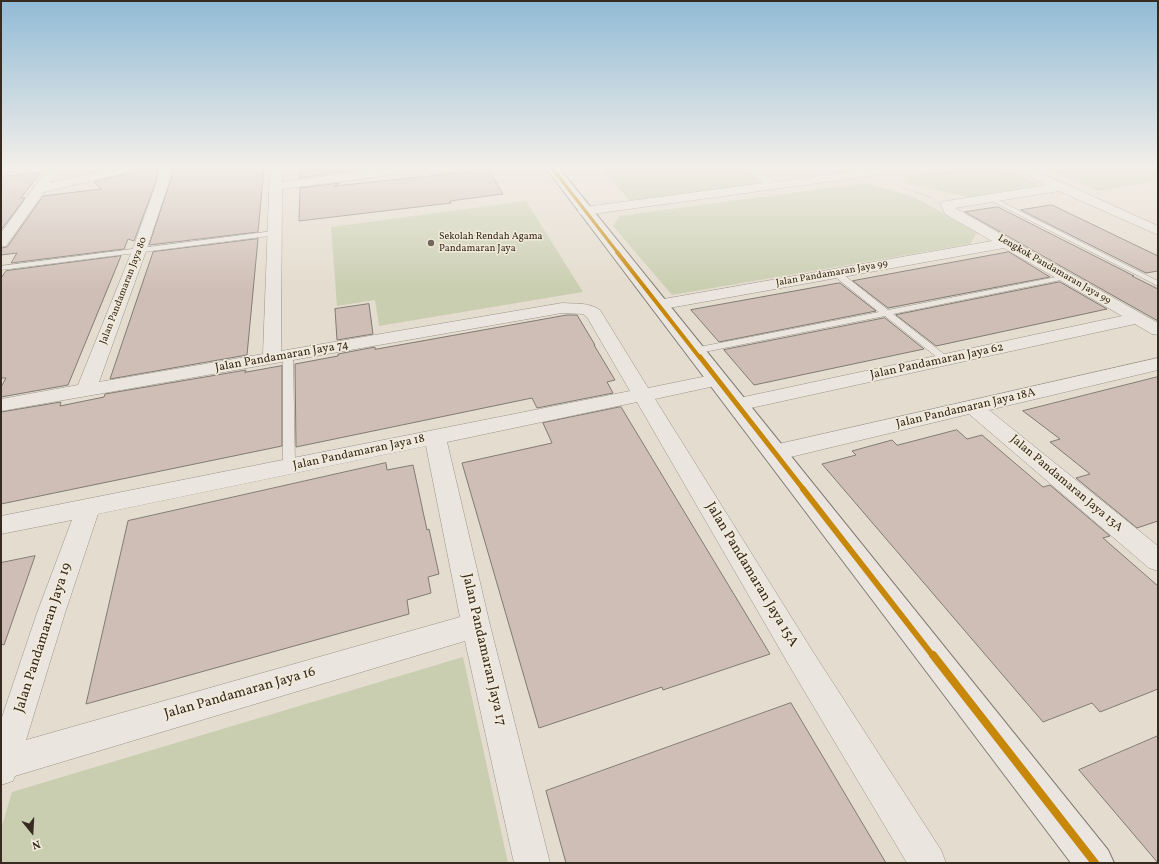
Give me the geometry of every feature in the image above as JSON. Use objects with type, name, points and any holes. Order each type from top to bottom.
[{"type":"main road","points":[[583,208],[1095,863]]},
{"type":"street","points":[[1,243],[26,208]]},
{"type":"street","name":"Jalan Pandamaran Jaya 80","points":[[86,390],[154,208]]},
{"type":"street","points":[[275,208],[274,233],[280,357]]},
{"type":"street","points":[[585,211],[605,208]]},
{"type":"street","name":"Lengkok Pandamaran Jaya 99","points":[[950,208],[1006,243],[1158,330]]},
{"type":"street","points":[[1108,208],[1158,231]]},
{"type":"street","name":"Jalan Pandamaran Jaya 99","points":[[658,305],[1006,243]]},
{"type":"street","name":"Jalan Pandamaran Jaya 74","points":[[1,405],[562,308]]},
{"type":"street","name":"Jalan Pandamaran Jaya 15A","points":[[562,308],[586,308],[594,314],[804,662],[928,863]]},
{"type":"street","name":"Jalan Pandamaran Jaya 62","points":[[737,405],[1138,318]]},
{"type":"street","name":"Jalan Pandamaran Jaya 18A","points":[[774,453],[1158,364]]},
{"type":"street","name":"Jalan Pandamaran Jaya 18","points":[[1,525],[717,380]]},
{"type":"street","name":"Jalan Pandamaran Jaya 13A","points":[[973,407],[1158,561]]},
{"type":"street","name":"Jalan Pandamaran Jaya 17","points":[[435,437],[476,625],[532,863]]},
{"type":"street","name":"Jalan Pandamaran Jaya 19","points":[[2,766],[54,606],[88,508]]},
{"type":"street","name":"Jalan Pandamaran Jaya 16","points":[[2,766],[476,625]]},
{"type":"lane","points":[[1010,208],[1158,284]]},
{"type":"lane","points":[[1,268],[274,233]]},
{"type":"lane","points":[[836,273],[946,360]]},
{"type":"lane","points":[[694,351],[1066,277]]},
{"type":"lane","points":[[280,357],[289,467]]},
{"type":"green space","points":[[471,208],[531,208],[583,292],[379,326],[375,300],[337,306],[331,227]]},
{"type":"green space","points":[[676,208],[934,208],[977,233],[970,244],[672,295],[613,226],[619,216]]},
{"type":"green space","points":[[463,657],[508,863],[1,863],[1,829],[12,792]]},
{"type":"building","points":[[1,208],[17,208],[1,230]]},
{"type":"building","points":[[34,208],[146,208],[134,241],[128,239],[124,249],[11,263],[17,253],[1,255],[1,248],[7,247]]},
{"type":"building","points":[[161,208],[260,208],[258,232],[149,245]]},
{"type":"building","points":[[299,208],[406,208],[299,221]]},
{"type":"building","points":[[1001,208],[1158,289],[1158,321],[965,212]]},
{"type":"building","points":[[1031,208],[1059,208],[1158,256],[1158,271],[1146,273],[1021,210]]},
{"type":"building","points":[[258,239],[247,355],[110,379],[153,252]]},
{"type":"building","points":[[1009,252],[1050,277],[888,308],[853,281]]},
{"type":"building","points":[[121,256],[68,385],[1,397],[1,387],[6,378],[1,378],[1,278],[6,271]]},
{"type":"building","points":[[1060,282],[1107,309],[936,346],[896,315]]},
{"type":"building","points":[[840,283],[876,311],[719,342],[691,310]]},
{"type":"building","points":[[369,304],[373,334],[337,340],[335,309]]},
{"type":"building","points":[[567,315],[577,315],[595,345],[615,380],[607,382],[613,393],[537,408],[532,398],[296,447],[295,364],[375,347],[375,349]]},
{"type":"building","points":[[885,318],[924,349],[754,385],[724,350]]},
{"type":"building","points":[[282,366],[282,446],[1,504],[1,412],[61,402],[60,406],[104,397],[105,394],[246,370],[245,372]]},
{"type":"building","points":[[1158,377],[1158,521],[1137,528],[1076,478],[1090,474],[1050,442],[1060,439],[1023,411]]},
{"type":"building","points":[[621,407],[770,654],[663,690],[662,687],[539,728],[462,463],[552,443],[543,423]]},
{"type":"building","points":[[957,430],[967,439],[982,435],[1043,487],[1050,485],[1110,536],[1103,538],[1158,586],[1158,689],[1100,712],[1092,703],[1043,722],[822,464],[856,455],[852,451],[892,440],[897,445]]},
{"type":"building","points":[[386,463],[387,470],[413,465],[427,530],[429,529],[439,574],[428,577],[431,593],[407,600],[409,614],[86,704],[128,521]]},
{"type":"building","points":[[35,556],[4,645],[1,644],[1,563]]},
{"type":"building","points":[[791,703],[886,863],[566,863],[546,791]]},
{"type":"building","points":[[1158,736],[1158,863],[1079,770]]},
{"type":"transit line","points":[[584,208],[1095,863]]},
{"type":"place","name":"Sekolah Rendah Agama Pandamaran Jaya","points":[[431,243]]}]
